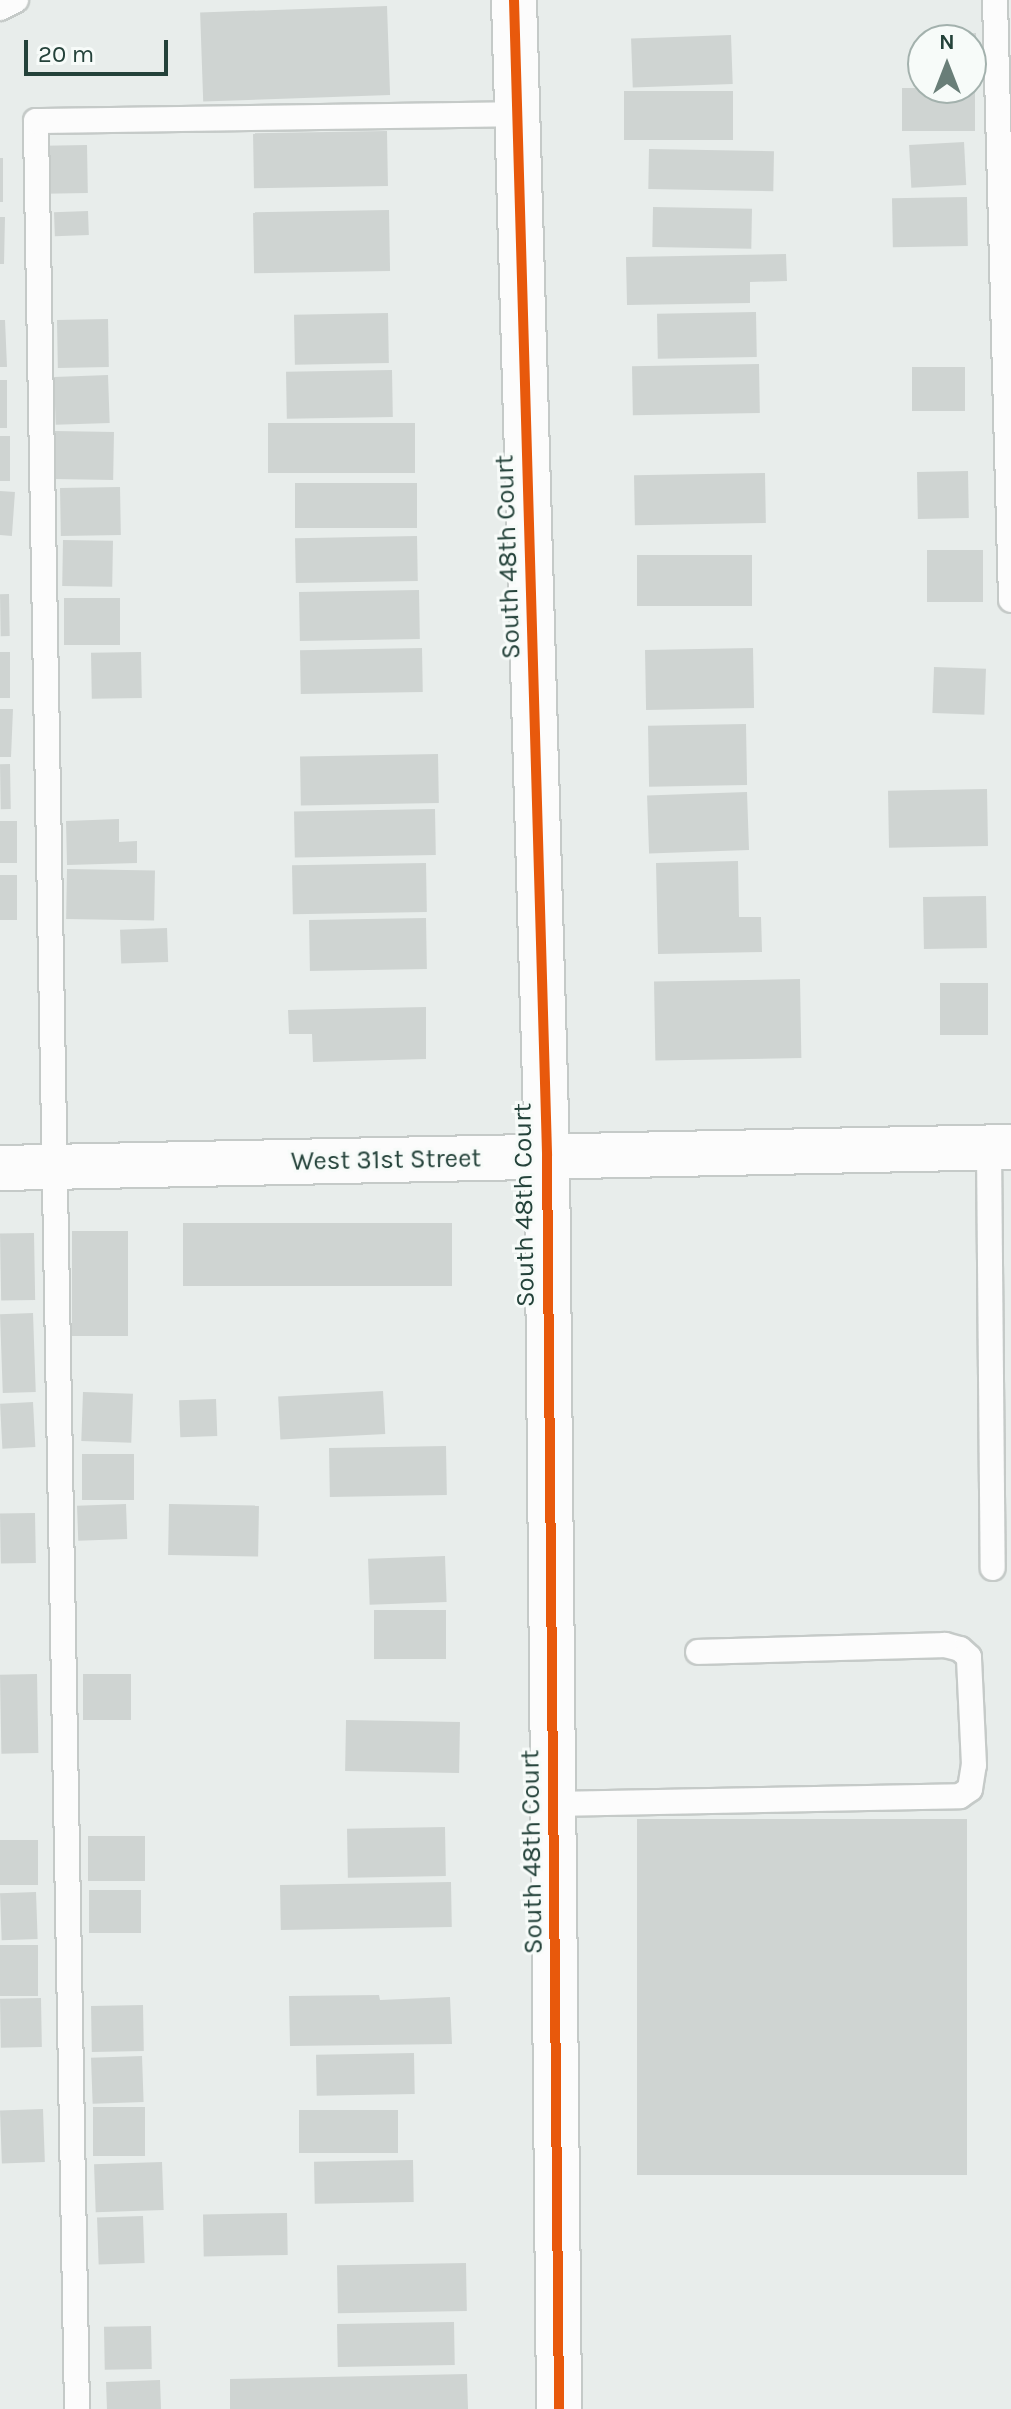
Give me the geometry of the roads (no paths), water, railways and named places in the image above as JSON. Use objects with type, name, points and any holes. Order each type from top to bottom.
[{"type":"street","name":"South 48th Court","points":[[514,0],[547,1156],[559,2409]]},
{"type":"street","name":"West 31st Street","points":[[0,1168],[1000,1147]]},
{"type":"lane","points":[[0,8],[16,0]]},
{"type":"lane","points":[[995,0],[1011,600]]},
{"type":"lane","points":[[77,2409],[36,121],[517,114]]},
{"type":"lane","points":[[993,1568],[1000,1147]]},
{"type":"lane","points":[[553,1804],[960,1796],[970,1789],[974,1765],[969,1657],[960,1649],[945,1645],[698,1652]]}]
